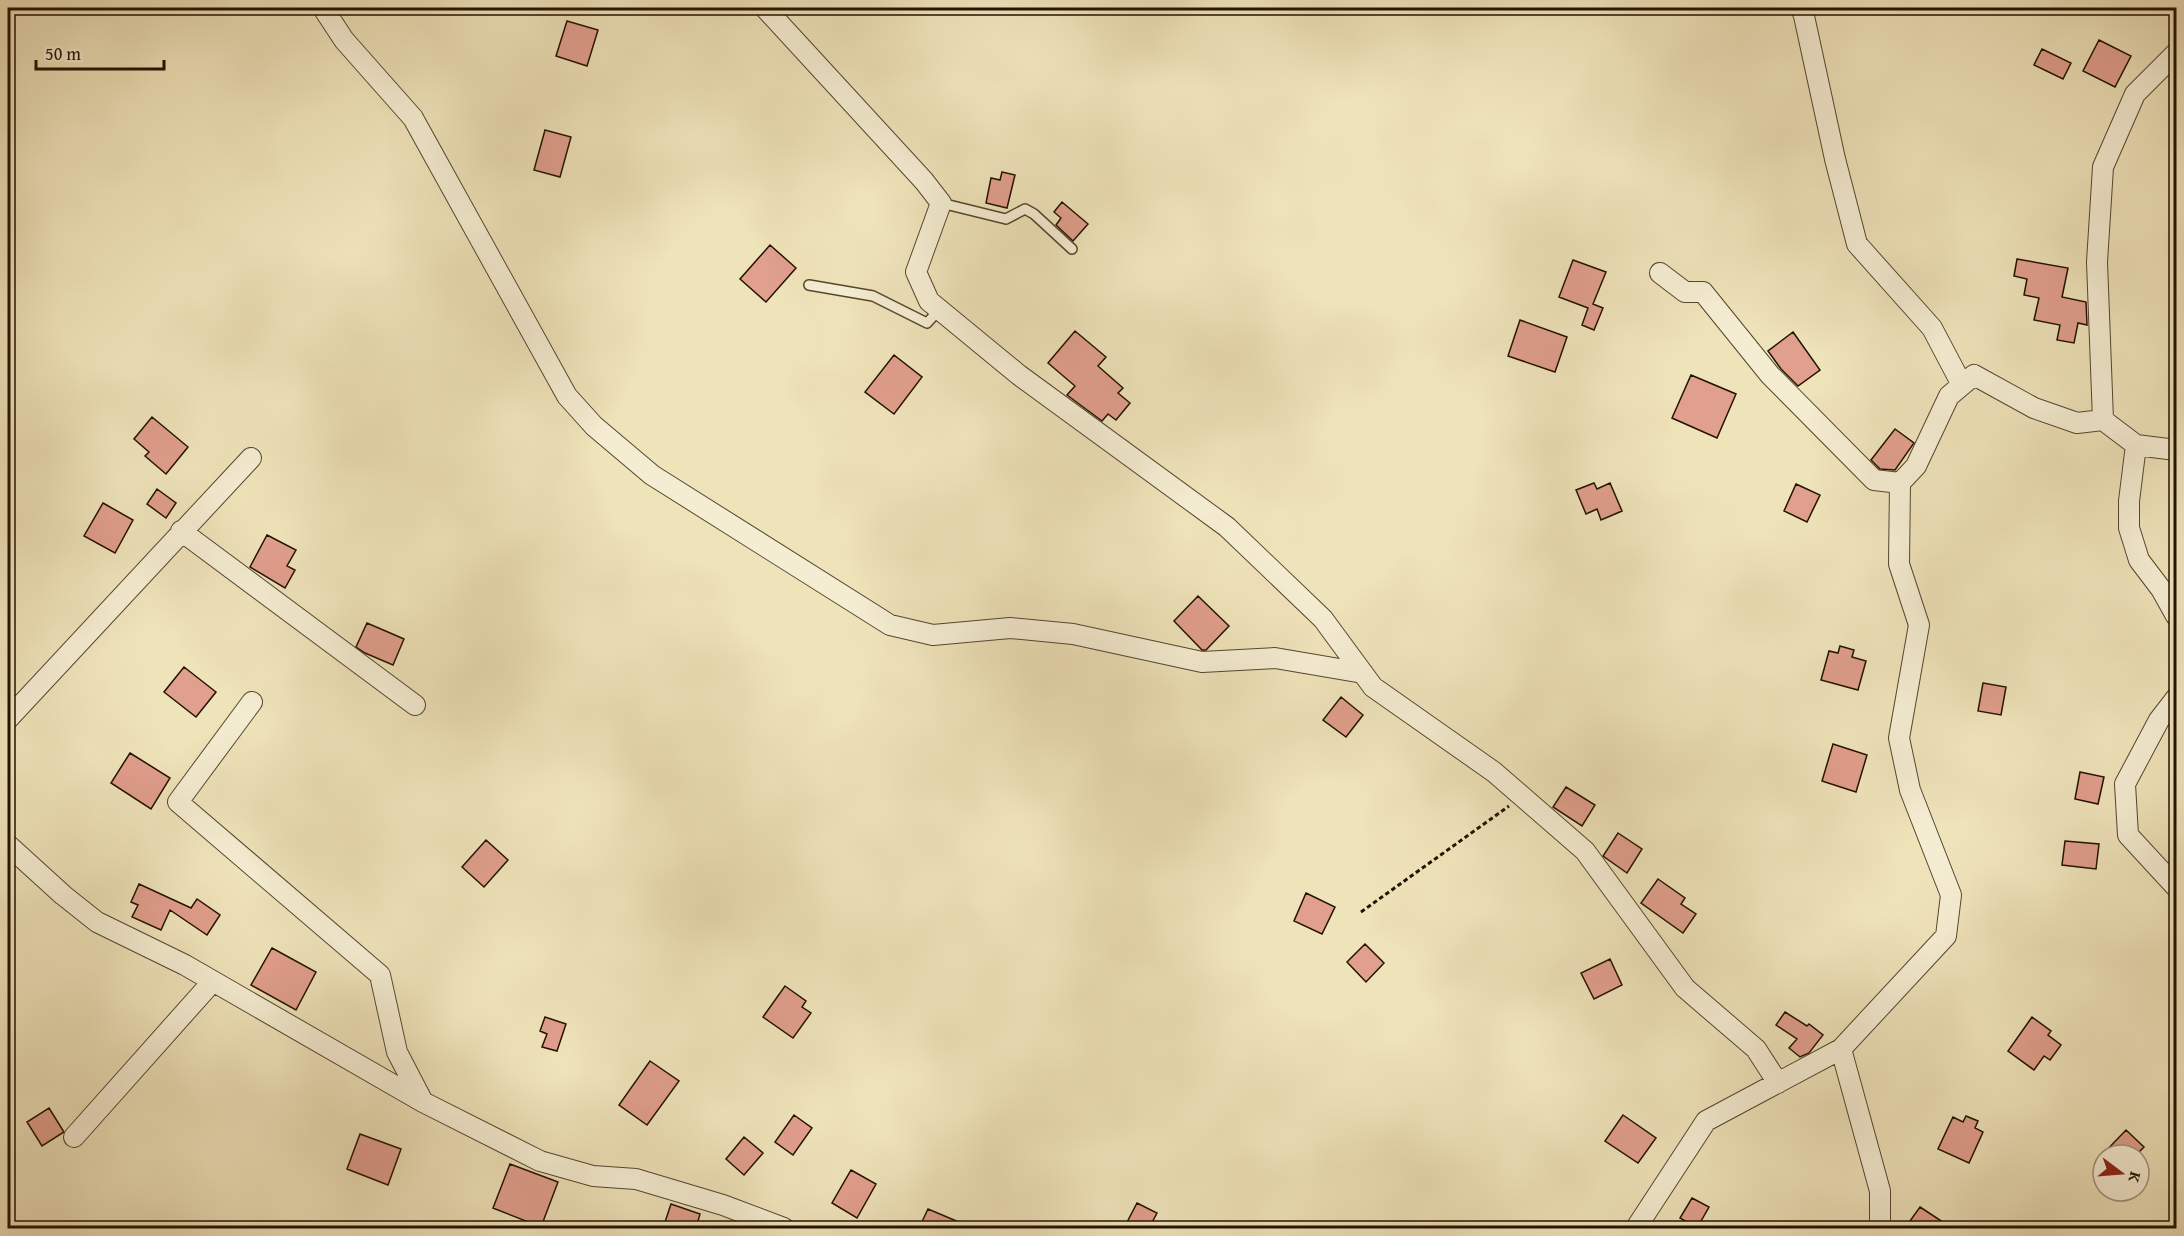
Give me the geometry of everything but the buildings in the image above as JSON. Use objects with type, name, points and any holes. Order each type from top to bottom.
[{"type":"street","points":[[323,8],[344,40],[413,118],[567,396],[594,426],[652,475],[890,625],[933,635],[1010,628],[1073,634],[1202,662],[1275,658],[1363,673]]},
{"type":"street","points":[[765,8],[941,202],[916,272],[929,301],[1019,375],[1227,527],[1323,619],[1373,687],[1494,772],[1585,851],[1684,988],[1756,1049],[1778,1083]]},
{"type":"street","points":[[1801,8],[1857,244],[1932,328],[1962,385]]},
{"type":"street","points":[[2103,420],[2097,261],[2103,167],[2135,94],[2176,53]]},
{"type":"street","points":[[1660,273],[1685,292],[1703,292],[1770,375],[1874,480],[1900,483]]},
{"type":"street","points":[[1636,1228],[1706,1121],[1841,1049],[1946,936],[1951,895],[1910,790],[1899,738],[1919,625],[1899,564],[1900,483],[1916,466],[1949,396],[1974,375],[2034,408],[2077,423],[2103,420],[2136,445],[2176,450]]},
{"type":"street","points":[[2136,445],[2129,501],[2129,528],[2139,560],[2161,589],[2176,616]]},
{"type":"street","points":[[8,719],[251,458]]},
{"type":"street","points":[[181,531],[415,705]]},
{"type":"street","points":[[2176,698],[2159,720],[2125,784],[2128,835],[2176,887]]},
{"type":"street","points":[[252,702],[178,802],[380,975],[397,1052],[423,1102]]},
{"type":"street","points":[[8,845],[63,895],[97,922],[185,965],[423,1102],[540,1161],[593,1176],[636,1179],[723,1205],[784,1228]]},
{"type":"street","points":[[74,1137],[213,981]]},
{"type":"street","points":[[1841,1049],[1880,1191],[1881,1228]]},
{"type":"lane","points":[[941,202],[1006,219],[1025,209],[1034,213],[1072,249]]},
{"type":"lane","points":[[809,285],[873,296],[927,322],[939,310]]},
{"type":"path","points":[[1361,912],[1523,797]]}]
